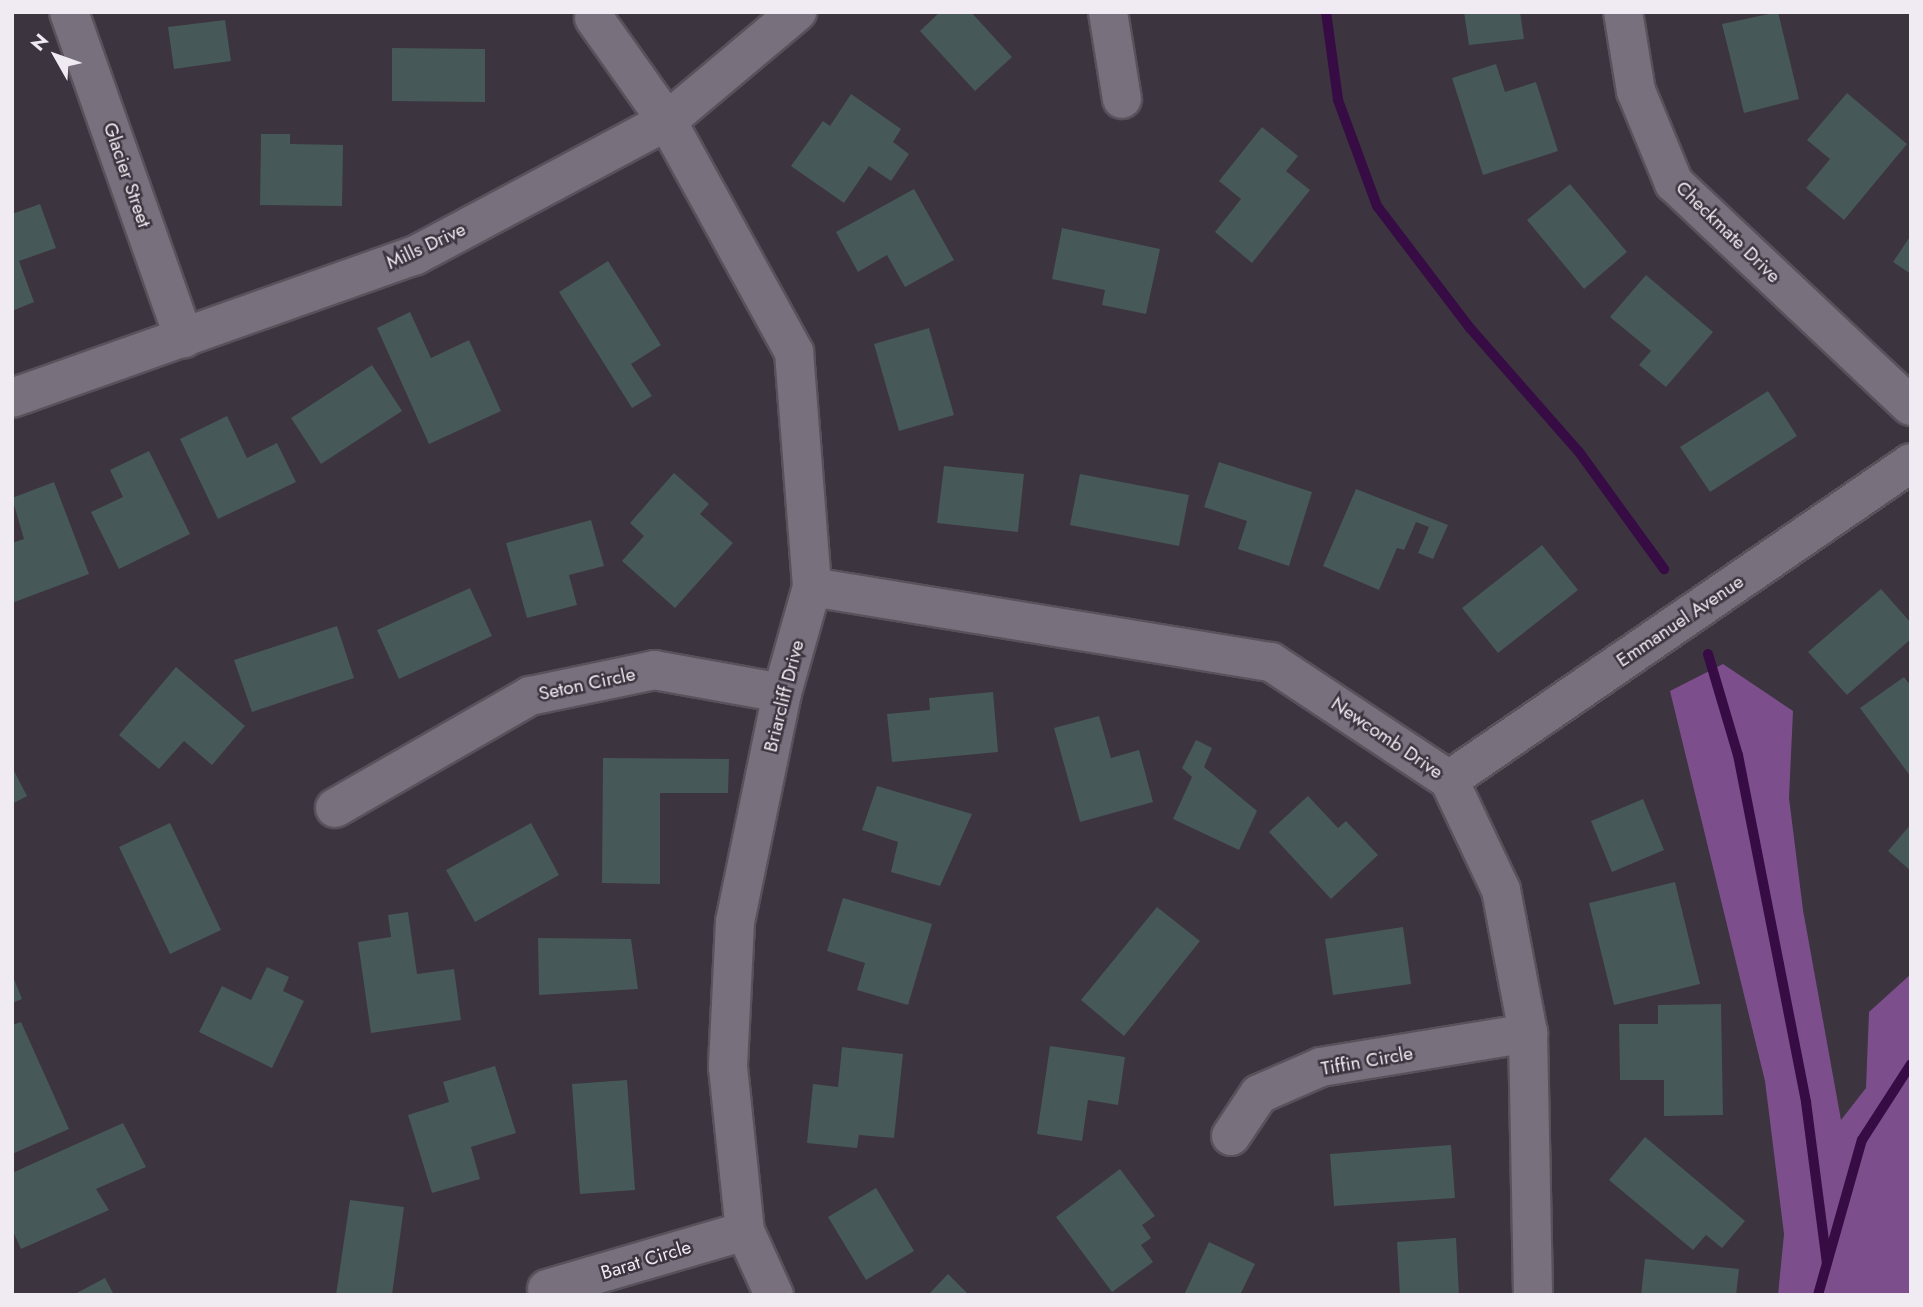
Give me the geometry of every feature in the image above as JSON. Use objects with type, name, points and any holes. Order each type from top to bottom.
[{"type":"street","name":"Glacier Street","points":[[69,12],[184,338]]},
{"type":"street","name":"Mills Drive","points":[[12,398],[414,256],[667,121],[797,12]]},
{"type":"street","points":[[1108,12],[1122,99]]},
{"type":"street","name":"Checkmate Drive","points":[[1623,12],[1636,91],[1674,183],[1911,406]]},
{"type":"street","name":"Briarcliff Drive","points":[[594,18],[667,121],[794,352],[812,587],[782,693],[735,922],[727,1067],[745,1231],[774,1295]]},
{"type":"street","name":"Emmanuel Avenue","points":[[1449,780],[1911,463]]},
{"type":"street","name":"Newcomb Drive","points":[[812,587],[1271,662],[1449,780],[1501,890],[1528,1033],[1533,1295]]},
{"type":"street","name":"Seton Circle","points":[[335,808],[530,696],[654,670],[782,693]]},
{"type":"street","name":"Tiffin Circle","points":[[1231,1136],[1259,1094],[1321,1066],[1528,1033]]},
{"type":"street","name":"Barat Circle","points":[[547,1289],[745,1231]]},
{"type":"shaded area","points":[[1723,664],[1793,711],[1789,798],[1803,910],[1841,1120],[1866,1088],[1869,1012],[1911,974],[1911,1295],[1778,1295],[1784,1234],[1765,1081],[1670,691]]},
{"type":"building","points":[[940,12],[971,12],[1012,57],[975,91],[920,31]]},
{"type":"building","points":[[1464,12],[1520,12],[1524,39],[1469,45]]},
{"type":"building","points":[[1778,12],[1799,99],[1744,113],[1722,24]]},
{"type":"building","points":[[225,20],[231,61],[174,69],[168,27]]},
{"type":"building","points":[[392,48],[485,49],[485,102],[392,101]]},
{"type":"building","points":[[1496,64],[1505,92],[1536,82],[1558,151],[1483,175],[1452,78]]},
{"type":"building","points":[[1847,93],[1907,144],[1844,220],[1806,188],[1830,159],[1807,140]]},
{"type":"building","points":[[851,94],[901,129],[893,142],[909,154],[891,181],[869,166],[844,203],[791,166],[823,121],[830,126]]},
{"type":"building","points":[[1262,127],[1298,156],[1286,171],[1310,190],[1252,263],[1215,232],[1241,199],[1219,181]]},
{"type":"building","points":[[261,134],[290,134],[290,144],[343,145],[342,206],[260,205]]},
{"type":"building","points":[[1570,184],[1627,252],[1584,289],[1527,220]]},
{"type":"building","points":[[914,189],[954,260],[905,287],[887,255],[858,272],[836,232]]},
{"type":"building","points":[[40,204],[56,248],[19,261],[34,302],[12,311],[12,214]]},
{"type":"building","points":[[1062,228],[1160,249],[1146,314],[1102,305],[1105,290],[1052,279]]},
{"type":"building","points":[[1911,235],[1911,274],[1893,262]]},
{"type":"building","points":[[608,261],[661,345],[631,364],[652,396],[632,408],[559,292]]},
{"type":"building","points":[[1646,275],[1713,332],[1666,387],[1639,365],[1651,351],[1610,317]]},
{"type":"building","points":[[410,312],[431,358],[469,340],[501,411],[429,444],[377,328]]},
{"type":"building","points":[[929,328],[954,415],[899,431],[874,344]]},
{"type":"building","points":[[372,365],[402,411],[321,464],[291,418]]},
{"type":"building","points":[[1768,391],[1797,436],[1710,492],[1680,447]]},
{"type":"building","points":[[227,416],[247,458],[277,443],[296,482],[218,519],[180,439]]},
{"type":"building","points":[[149,451],[190,534],[119,569],[91,512],[123,497],[110,470]]},
{"type":"building","points":[[1219,462],[1312,492],[1289,566],[1238,549],[1247,521],[1204,507]]},
{"type":"building","points":[[944,466],[1024,474],[1018,532],[937,523]]},
{"type":"building","points":[[674,473],[709,504],[700,514],[733,543],[675,608],[622,561],[644,536],[630,523]]},
{"type":"building","points":[[1080,474],[1189,495],[1179,546],[1070,525]]},
{"type":"building","points":[[54,482],[89,574],[12,603],[12,543],[24,539],[12,498]]},
{"type":"building","points":[[1356,489],[1448,525],[1433,559],[1418,553],[1429,527],[1416,522],[1404,550],[1397,548],[1379,590],[1323,566]]},
{"type":"building","points":[[591,520],[604,566],[569,575],[577,605],[527,618],[506,543]]},
{"type":"building","points":[[1542,545],[1578,590],[1498,653],[1462,608]]},
{"type":"building","points":[[470,588],[492,636],[399,679],[377,630]]},
{"type":"building","points":[[1881,589],[1911,623],[1911,639],[1847,695],[1808,652]]},
{"type":"building","points":[[337,626],[354,678],[252,712],[234,660]]},
{"type":"building","points":[[176,667],[245,726],[212,765],[184,741],[159,769],[119,735]]},
{"type":"building","points":[[1904,677],[1911,686],[1911,777],[1860,708]]},
{"type":"building","points":[[993,692],[998,752],[892,762],[887,714],[930,710],[929,698]]},
{"type":"building","points":[[1099,716],[1111,758],[1139,750],[1153,802],[1080,822],[1054,728]]},
{"type":"building","points":[[1196,740],[1212,748],[1204,767],[1257,811],[1239,850],[1173,819],[1192,777],[1182,768]]},
{"type":"building","points":[[603,758],[729,759],[728,793],[660,793],[660,884],[602,883]]},
{"type":"building","points":[[12,767],[27,796],[12,804]]},
{"type":"building","points":[[877,786],[972,814],[940,886],[891,872],[898,842],[862,830]]},
{"type":"building","points":[[1308,796],[1338,828],[1346,821],[1378,855],[1331,899],[1269,832]]},
{"type":"building","points":[[1643,799],[1664,850],[1612,872],[1591,821]]},
{"type":"building","points":[[170,823],[221,930],[170,954],[119,847]]},
{"type":"building","points":[[531,823],[559,875],[475,922],[446,870]]},
{"type":"building","points":[[1911,824],[1911,871],[1888,851]]},
{"type":"building","points":[[1675,882],[1700,984],[1614,1005],[1589,903]]},
{"type":"building","points":[[843,898],[932,924],[908,1005],[857,990],[865,963],[827,951]]},
{"type":"building","points":[[1157,907],[1200,941],[1124,1036],[1081,1000]]},
{"type":"building","points":[[408,912],[417,974],[454,969],[461,1020],[371,1033],[358,942],[391,937],[388,915]]},
{"type":"building","points":[[1403,927],[1411,984],[1333,995],[1325,939]]},
{"type":"building","points":[[538,938],[631,939],[638,989],[539,995]]},
{"type":"building","points":[[267,967],[289,977],[283,991],[304,1001],[272,1068],[199,1032],[222,986],[251,1000]]},
{"type":"building","points":[[12,974],[22,999],[12,1003]]},
{"type":"building","points":[[1721,1004],[1723,1115],[1664,1116],[1664,1080],[1620,1080],[1619,1024],[1658,1024],[1658,1005]]},
{"type":"building","points":[[21,1022],[69,1129],[12,1154],[12,1025]]},
{"type":"building","points":[[1050,1046],[1125,1057],[1118,1105],[1088,1100],[1082,1141],[1037,1134]]},
{"type":"building","points":[[842,1047],[903,1054],[894,1138],[859,1135],[857,1148],[807,1143],[813,1084],[838,1087]]},
{"type":"building","points":[[495,1066],[516,1133],[471,1147],[480,1179],[432,1193],[408,1115],[449,1102],[443,1082]]},
{"type":"building","points":[[627,1080],[635,1190],[580,1194],[572,1084]]},
{"type":"building","points":[[123,1123],[146,1167],[96,1189],[109,1210],[21,1249],[12,1229],[12,1173]]},
{"type":"building","points":[[1645,1137],[1745,1221],[1722,1248],[1706,1235],[1693,1250],[1609,1180]]},
{"type":"building","points":[[1451,1145],[1455,1198],[1334,1206],[1330,1154]]},
{"type":"building","points":[[1120,1169],[1155,1216],[1142,1225],[1151,1238],[1141,1245],[1153,1262],[1112,1292],[1056,1217]]},
{"type":"building","points":[[876,1188],[914,1251],[866,1280],[828,1217]]},
{"type":"building","points":[[350,1200],[404,1207],[392,1295],[336,1295]]},
{"type":"building","points":[[1456,1238],[1459,1295],[1400,1295],[1397,1242]]},
{"type":"building","points":[[1209,1242],[1255,1264],[1240,1295],[1184,1295]]},
{"type":"building","points":[[1645,1259],[1739,1269],[1736,1295],[1641,1295]]},
{"type":"building","points":[[948,1274],[969,1295],[928,1295]]},
{"type":"building","points":[[105,1278],[114,1295],[73,1295]]},
{"type":"waterway","points":[[1326,12],[1338,100],[1377,206],[1470,328],[1579,452],[1664,569]]},
{"type":"waterway","points":[[1708,654],[1738,755],[1806,1102],[1827,1263]]},
{"type":"waterway","points":[[1818,1295],[1862,1140],[1911,1064]]}]
